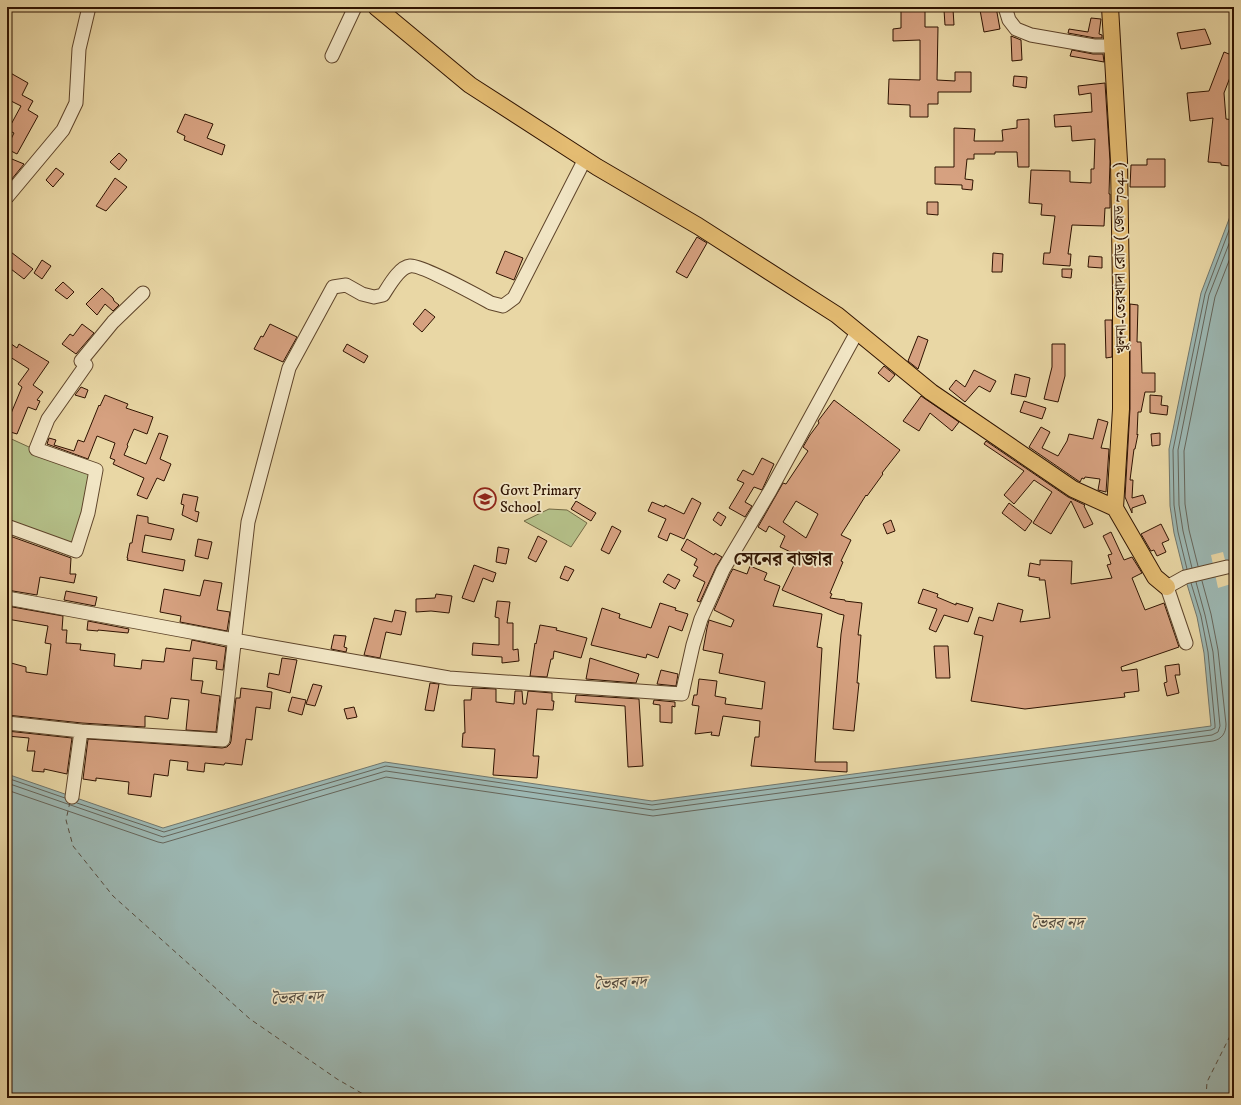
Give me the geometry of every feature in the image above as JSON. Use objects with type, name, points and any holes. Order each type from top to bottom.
[{"type":"main road","points":[[376,7],[470,84],[585,159],[698,226],[837,315],[937,397],[1073,489],[1115,508],[1155,578],[1167,588]]},
{"type":"main road","name":"খুলনা-তেরখাদা রোড ( জেড 7042 )","points":[[1110,7],[1119,161],[1122,409],[1115,508]]},
{"type":"street","points":[[7,197],[63,130],[76,103],[79,49],[89,7]]},
{"type":"street","points":[[332,56],[355,7]]},
{"type":"street","points":[[1005,7],[1009,20],[1016,28],[1031,35],[1094,46],[1113,46]]},
{"type":"street","points":[[7,723],[223,740],[248,522],[289,368],[333,287],[346,285],[362,294],[374,297],[383,295],[401,270],[410,266],[423,269],[492,303],[503,306],[514,298],[585,159]]},
{"type":"street","points":[[7,526],[76,551],[88,513],[96,470],[36,449],[48,419],[86,365],[81,361],[112,322],[143,293]]},
{"type":"street","points":[[7,598],[449,678],[682,694],[692,645],[701,619],[723,570],[770,492],[857,332]]},
{"type":"street","points":[[1186,643],[1167,588],[1185,577],[1226,566]]},
{"type":"street","points":[[72,796],[81,730]]},
{"type":"green space","points":[[7,437],[29,447],[95,471],[75,550],[7,522]]},
{"type":"green space","points":[[549,509],[567,510],[587,523],[571,547],[524,521]]},
{"type":"water","name":"ভৈরব নদ","points":[[1234,206],[1234,1098],[7,1098],[7,774],[163,828],[385,762],[652,801],[1211,726],[1204,653],[1197,617],[1174,533],[1170,506],[1169,449],[1201,293]]},
{"type":"pier","points":[[1223,552],[1231,584],[1218,588],[1211,555]]},
{"type":"building","points":[[901,7],[925,7],[925,27],[938,27],[937,80],[955,81],[955,72],[971,72],[971,92],[938,92],[938,104],[928,104],[928,117],[910,117],[910,105],[888,104],[889,79],[920,80],[920,40],[893,41],[893,29],[901,28]]},
{"type":"building","points":[[996,7],[1000,29],[984,32],[980,10]]},
{"type":"building","points":[[953,9],[954,25],[945,25],[944,10]]},
{"type":"building","points":[[1091,18],[1101,19],[1099,34],[1102,35],[1102,38],[1068,33],[1069,29],[1088,32]]},
{"type":"building","points":[[1205,29],[1211,44],[1181,49],[1177,33]]},
{"type":"building","points":[[1011,36],[1021,40],[1022,60],[1012,61]]},
{"type":"building","points":[[1072,50],[1093,54],[1103,54],[1104,62],[1070,56]]},
{"type":"building","points":[[1224,52],[1234,56],[1234,67],[1224,93],[1226,119],[1234,120],[1234,138],[1230,166],[1221,165],[1221,163],[1208,162],[1213,118],[1190,121],[1187,93],[1209,91]]},
{"type":"building","points":[[7,71],[28,83],[22,95],[33,101],[28,110],[38,116],[17,154],[7,149],[14,133],[8,130],[21,106],[7,99]]},
{"type":"building","points":[[1014,76],[1027,77],[1026,88],[1013,86]]},
{"type":"building","points":[[1105,83],[1110,161],[1110,208],[1105,208],[1104,226],[1072,225],[1068,254],[1071,254],[1070,266],[1043,264],[1044,253],[1050,253],[1055,216],[1041,215],[1042,204],[1029,203],[1031,170],[1070,171],[1070,182],[1091,183],[1091,169],[1094,169],[1095,139],[1072,141],[1071,126],[1055,127],[1054,115],[1092,112],[1091,93],[1079,95],[1078,86]]},
{"type":"building","points":[[185,114],[213,124],[207,138],[225,145],[222,155],[184,140],[185,136],[177,132]]},
{"type":"building","points":[[1029,119],[1029,167],[1018,167],[1017,152],[974,154],[974,159],[967,159],[965,179],[973,180],[972,190],[962,189],[962,185],[935,184],[935,167],[954,167],[954,128],[975,129],[974,141],[1003,141],[1002,130],[1017,128],[1017,120]]},
{"type":"building","points":[[119,153],[127,160],[119,170],[110,162]]},
{"type":"building","points":[[7,157],[24,164],[7,185]]},
{"type":"building","points":[[1147,159],[1165,159],[1165,187],[1130,187],[1131,165],[1147,165]]},
{"type":"building","points":[[56,168],[64,174],[53,187],[46,180]]},
{"type":"building","points":[[115,178],[127,187],[106,211],[96,206]]},
{"type":"building","points":[[927,202],[938,202],[938,215],[927,214]]},
{"type":"building","points":[[697,237],[707,243],[687,278],[676,272]]},
{"type":"building","points":[[7,249],[33,269],[24,279],[7,266]]},
{"type":"building","points":[[505,251],[523,258],[514,280],[496,273]]},
{"type":"building","points":[[993,253],[1003,254],[1002,272],[992,272]]},
{"type":"building","points":[[1089,256],[1102,257],[1102,268],[1088,267]]},
{"type":"building","points":[[42,260],[51,266],[42,279],[34,273]]},
{"type":"building","points":[[1062,269],[1072,269],[1071,278],[1062,277]]},
{"type":"building","points":[[63,282],[74,292],[67,299],[55,290]]},
{"type":"building","points":[[102,288],[119,305],[113,311],[105,304],[97,315],[86,304]]},
{"type":"building","points":[[1130,304],[1138,305],[1137,342],[1141,342],[1142,373],[1155,373],[1155,392],[1145,392],[1141,412],[1138,412],[1137,435],[1138,434],[1134,449],[1130,480],[1133,480],[1132,498],[1143,495],[1146,503],[1132,508],[1132,513],[1125,497],[1130,409]]},
{"type":"building","points":[[425,309],[435,317],[422,332],[413,324]]},
{"type":"building","points":[[1105,320],[1112,320],[1112,357],[1106,358]]},
{"type":"building","points":[[82,324],[94,333],[76,354],[62,344],[70,334],[73,336]]},
{"type":"building","points":[[270,324],[297,337],[283,362],[254,349]]},
{"type":"building","points":[[918,336],[928,340],[918,369],[908,361]]},
{"type":"building","points":[[7,341],[17,348],[19,344],[49,362],[33,385],[43,392],[37,400],[40,401],[36,410],[28,407],[17,434],[7,431],[7,423],[22,387],[18,384],[29,369],[7,355]]},
{"type":"building","points":[[347,344],[368,356],[364,363],[343,351]]},
{"type":"building","points":[[1052,344],[1065,344],[1065,376],[1058,402],[1044,399],[1052,367]]},
{"type":"building","points":[[884,366],[895,375],[889,382],[878,373]]},
{"type":"building","points":[[974,370],[996,381],[990,392],[979,386],[965,402],[949,389],[956,380],[965,387]]},
{"type":"building","points":[[1015,374],[1030,378],[1026,397],[1011,394]]},
{"type":"building","points":[[81,387],[88,390],[85,398],[75,395]]},
{"type":"building","points":[[105,395],[128,404],[126,408],[153,417],[147,434],[134,429],[124,455],[146,464],[159,433],[168,436],[160,459],[171,464],[164,481],[157,478],[147,499],[137,495],[144,478],[113,464],[115,460],[110,458],[115,443],[97,436],[88,459],[47,444],[49,438],[56,440],[54,445],[74,451],[78,440],[84,442],[99,405],[100,406]]},
{"type":"building","points":[[1150,395],[1162,396],[1161,405],[1168,406],[1167,415],[1150,413]]},
{"type":"building","points":[[921,396],[959,422],[952,431],[930,413],[919,431],[903,421]]},
{"type":"building","points":[[834,400],[900,450],[882,473],[883,474],[867,496],[866,495],[841,535],[851,540],[841,561],[843,562],[830,593],[832,594],[830,598],[862,603],[858,635],[861,635],[857,683],[859,683],[854,731],[833,729],[844,615],[782,590],[798,557],[796,556],[797,555],[780,547],[785,536],[769,526],[766,532],[758,527],[783,483],[786,484],[808,451],[803,447],[819,423],[818,421]],"holes":[[[796,501],[818,514],[806,538],[783,522]]]},
{"type":"building","points":[[1024,401],[1046,408],[1042,419],[1020,412]]},
{"type":"building","points":[[1098,419],[1108,422],[1101,448],[1109,449],[1106,492],[1098,490],[1100,479],[1085,477],[1084,479],[1082,478],[1080,482],[1029,447],[1041,427],[1050,432],[1042,448],[1058,456],[1067,441],[1069,434],[1093,439]]},
{"type":"building","points":[[1160,433],[1160,445],[1152,446],[1151,434]]},
{"type":"building","points":[[986,441],[1068,497],[1085,505],[1084,506],[1093,524],[1084,528],[1071,501],[1051,534],[1033,523],[1052,492],[1034,480],[1014,504],[1004,495],[1024,471],[984,444]]},
{"type":"building","points":[[762,458],[774,464],[762,490],[754,487],[745,502],[752,506],[745,517],[729,508],[744,483],[737,480],[743,470],[753,475]]},
{"type":"building","points":[[183,494],[198,497],[195,511],[199,512],[197,522],[182,515],[184,505],[181,504]]},
{"type":"building","points":[[692,498],[701,503],[684,539],[670,533],[667,541],[658,537],[666,519],[648,511],[652,502],[664,507],[665,505],[684,514]]},
{"type":"building","points":[[576,501],[596,513],[591,521],[571,509]]},
{"type":"building","points":[[1009,503],[1032,521],[1025,531],[1002,513]]},
{"type":"building","points":[[718,512],[726,517],[721,526],[713,520]]},
{"type":"building","points":[[137,515],[148,517],[148,523],[174,529],[171,540],[145,535],[142,552],[185,560],[183,571],[127,560]]},
{"type":"building","points":[[891,520],[895,531],[887,534],[883,524]]},
{"type":"building","points":[[1161,524],[1169,540],[1162,543],[1166,552],[1157,556],[1154,550],[1151,551],[1141,534]]},
{"type":"building","points":[[612,526],[621,531],[609,554],[601,550]]},
{"type":"building","points":[[1111,532],[1124,560],[1132,557],[1142,573],[1132,578],[1145,610],[1164,603],[1179,647],[1121,667],[1122,671],[1137,669],[1139,691],[1124,693],[1125,697],[1025,709],[971,701],[983,636],[974,634],[979,617],[993,621],[998,603],[1023,610],[1020,622],[1050,618],[1045,580],[1039,580],[1040,578],[1028,576],[1030,563],[1040,565],[1040,560],[1072,561],[1071,584],[1112,578],[1107,565],[1111,564],[1108,555],[1112,554],[1103,536]]},
{"type":"building","points":[[7,535],[71,558],[70,574],[76,574],[74,583],[40,577],[37,595],[7,590]]},
{"type":"building","points":[[538,536],[547,541],[536,562],[528,558]]},
{"type":"building","points":[[198,539],[212,542],[208,559],[195,556]]},
{"type":"building","points":[[687,539],[714,555],[715,553],[722,557],[700,602],[697,601],[705,582],[693,576],[698,567],[694,565],[697,559],[681,550]]},
{"type":"building","points":[[498,547],[509,549],[506,564],[496,562]]},
{"type":"building","points":[[474,565],[496,573],[493,582],[483,578],[474,602],[462,598]]},
{"type":"building","points":[[565,566],[574,570],[568,581],[560,578]]},
{"type":"building","points":[[750,566],[767,573],[764,580],[780,586],[773,606],[822,614],[817,647],[822,648],[815,762],[847,762],[847,772],[751,766],[755,737],[759,737],[760,721],[723,716],[719,736],[711,735],[712,732],[695,734],[699,706],[692,705],[694,695],[697,695],[699,679],[717,681],[715,696],[726,698],[725,704],[762,709],[765,682],[719,673],[723,654],[703,650],[709,620],[731,627],[734,620],[714,610],[730,574],[733,569],[747,574]]},
{"type":"building","points":[[668,574],[680,580],[675,589],[663,582]]},
{"type":"building","points":[[204,580],[222,583],[217,610],[230,612],[227,631],[180,622],[181,616],[160,612],[164,589],[200,596]]},
{"type":"building","points":[[923,589],[938,594],[937,597],[956,605],[956,603],[973,608],[968,622],[944,615],[936,632],[929,629],[937,609],[918,603]]},
{"type":"building","points":[[66,591],[97,597],[95,606],[64,600]]},
{"type":"building","points":[[436,594],[452,596],[449,613],[431,611],[416,612],[416,599],[435,598]]},
{"type":"building","points":[[497,601],[510,602],[507,623],[513,623],[513,650],[518,649],[519,661],[502,663],[502,657],[472,655],[473,643],[499,645],[499,618],[495,617]]},
{"type":"building","points":[[660,603],[688,614],[682,631],[669,626],[658,658],[647,654],[646,658],[591,645],[602,608],[620,614],[619,618],[651,628]]},
{"type":"building","points":[[7,606],[63,616],[62,630],[67,630],[66,643],[81,644],[80,650],[115,654],[114,666],[141,669],[142,660],[164,662],[166,648],[190,651],[192,640],[226,647],[223,670],[216,669],[217,661],[193,658],[191,680],[203,681],[201,693],[220,696],[216,732],[186,730],[189,700],[171,698],[168,719],[145,716],[145,727],[82,723],[7,715],[7,699],[11,663],[26,667],[26,672],[47,675],[51,644],[45,643],[48,626],[7,619]]},
{"type":"building","points":[[395,610],[406,612],[401,635],[386,632],[380,658],[364,655],[374,618],[392,622]]},
{"type":"building","points":[[88,621],[129,629],[128,633],[87,630]]},
{"type":"building","points":[[540,625],[557,628],[556,630],[587,638],[581,658],[554,651],[547,677],[530,676],[535,643],[536,644]]},
{"type":"building","points":[[334,635],[346,636],[344,647],[347,648],[346,652],[331,649]]},
{"type":"building","points":[[934,646],[948,646],[950,678],[936,678]]},
{"type":"building","points":[[282,658],[297,660],[290,693],[267,687],[269,673],[279,675]]},
{"type":"building","points":[[590,658],[639,674],[636,683],[586,679]]},
{"type":"building","points":[[1179,664],[1180,675],[1175,675],[1179,693],[1167,696],[1164,683],[1167,682],[1165,666]]},
{"type":"building","points":[[661,670],[678,674],[676,686],[657,684]]},
{"type":"building","points":[[430,683],[439,684],[434,711],[425,710]]},
{"type":"building","points":[[313,684],[322,686],[315,706],[306,704]]},
{"type":"building","points":[[241,688],[272,692],[270,709],[256,707],[252,740],[246,739],[242,765],[205,763],[204,772],[187,770],[188,762],[170,760],[168,776],[154,774],[151,797],[128,794],[129,782],[96,778],[96,781],[83,779],[88,739],[222,748],[227,747],[231,741],[236,698],[240,698]]},
{"type":"building","points":[[472,688],[496,689],[496,702],[514,704],[515,691],[522,691],[523,704],[526,704],[528,691],[552,693],[552,701],[554,701],[553,710],[537,709],[533,756],[539,756],[537,778],[493,775],[495,749],[462,747],[463,733],[465,733],[464,700],[471,700]]},
{"type":"building","points":[[576,695],[639,699],[643,766],[628,767],[625,706],[575,702]]},
{"type":"building","points":[[292,697],[306,700],[302,715],[288,711]]},
{"type":"building","points":[[654,700],[675,702],[675,707],[672,706],[672,723],[660,722],[660,705],[653,704]]},
{"type":"building","points":[[354,707],[357,717],[347,719],[344,709]]},
{"type":"building","points":[[7,731],[72,738],[67,774],[44,769],[44,772],[32,771],[35,751],[27,751],[29,738],[7,736]]},
{"type":"ferry route","points":[[1230,572],[1234,579]]},
{"type":"ferry route","points":[[70,802],[66,820],[73,846],[113,896],[250,1019],[337,1079],[370,1098]]},
{"type":"ferry route","points":[[1206,1098],[1207,1082],[1234,1028]]},
{"type":"place","name":"Govt Primary School","points":[[485,499]]},
{"type":"district","name":"সেনের বাজার","points":[[783,559]]}]
